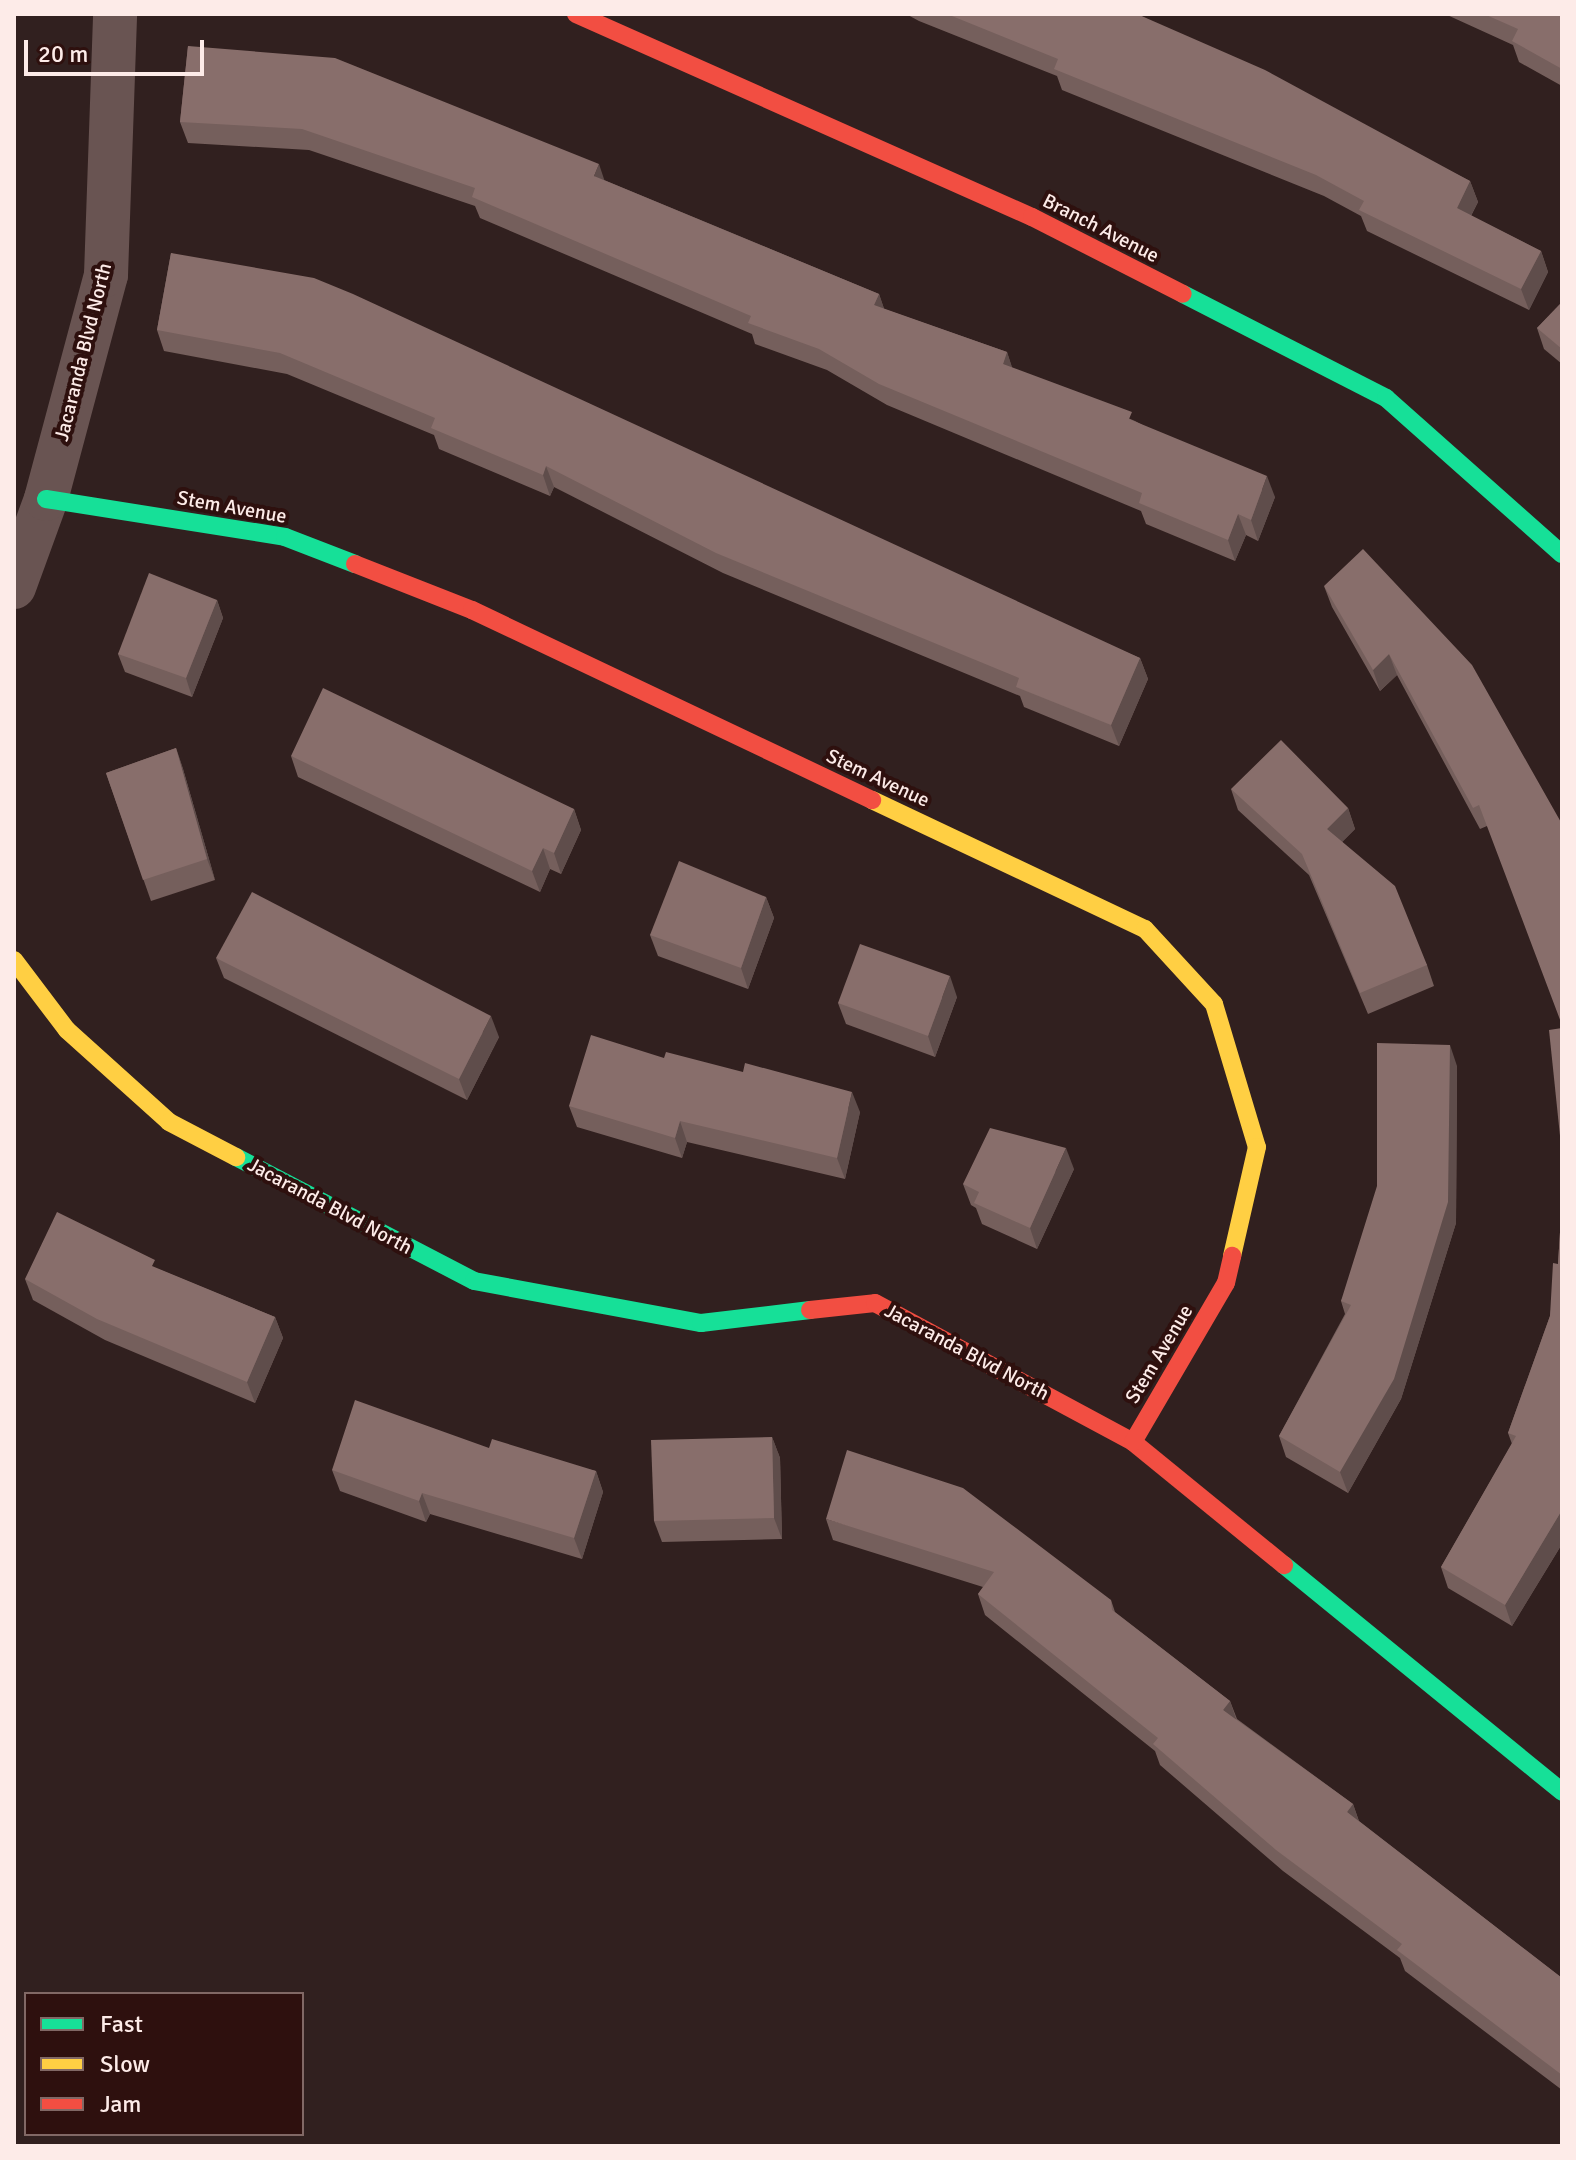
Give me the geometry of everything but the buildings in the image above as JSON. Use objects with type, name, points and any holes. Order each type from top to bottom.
[{"type":"street","name":"Jacaranda Blvd North","points":[[14,587],[46,499],[106,275],[115,14]]},
{"type":"street","name":"Branch Avenue","points":[[576,14],[1032,217],[1386,398],[1562,554]]},
{"type":"street","name":"Stem Avenue","points":[[46,499],[285,537],[458,604],[1145,929],[1214,1004],[1257,1147],[1226,1283],[1133,1442]]},
{"type":"street","name":"Jacaranda Blvd North","points":[[14,960],[67,1030],[169,1122],[474,1281],[701,1323],[875,1303],[1133,1442],[1562,1792]]},
{"type":"traffic: fast","points":[[1183,294],[1386,398],[1562,554]]},
{"type":"traffic: fast","points":[[46,499],[285,537],[355,564]]},
{"type":"traffic: fast","points":[[236,1157],[474,1281],[701,1323],[810,1310]]},
{"type":"traffic: fast","points":[[1284,1565],[1562,1792]]},
{"type":"traffic: slow","points":[[872,800],[1145,929],[1214,1004],[1257,1147],[1232,1256]]},
{"type":"traffic: slow","points":[[14,960],[67,1030],[169,1122],[236,1157]]},
{"type":"traffic: jam","points":[[576,14],[1032,217],[1183,294]]},
{"type":"traffic: jam","points":[[355,564],[472,610],[872,800]]},
{"type":"traffic: jam","points":[[1133,1442],[1226,1283],[1232,1256]]},
{"type":"traffic: jam","points":[[810,1310],[875,1303],[1133,1442],[1284,1565]]}]
